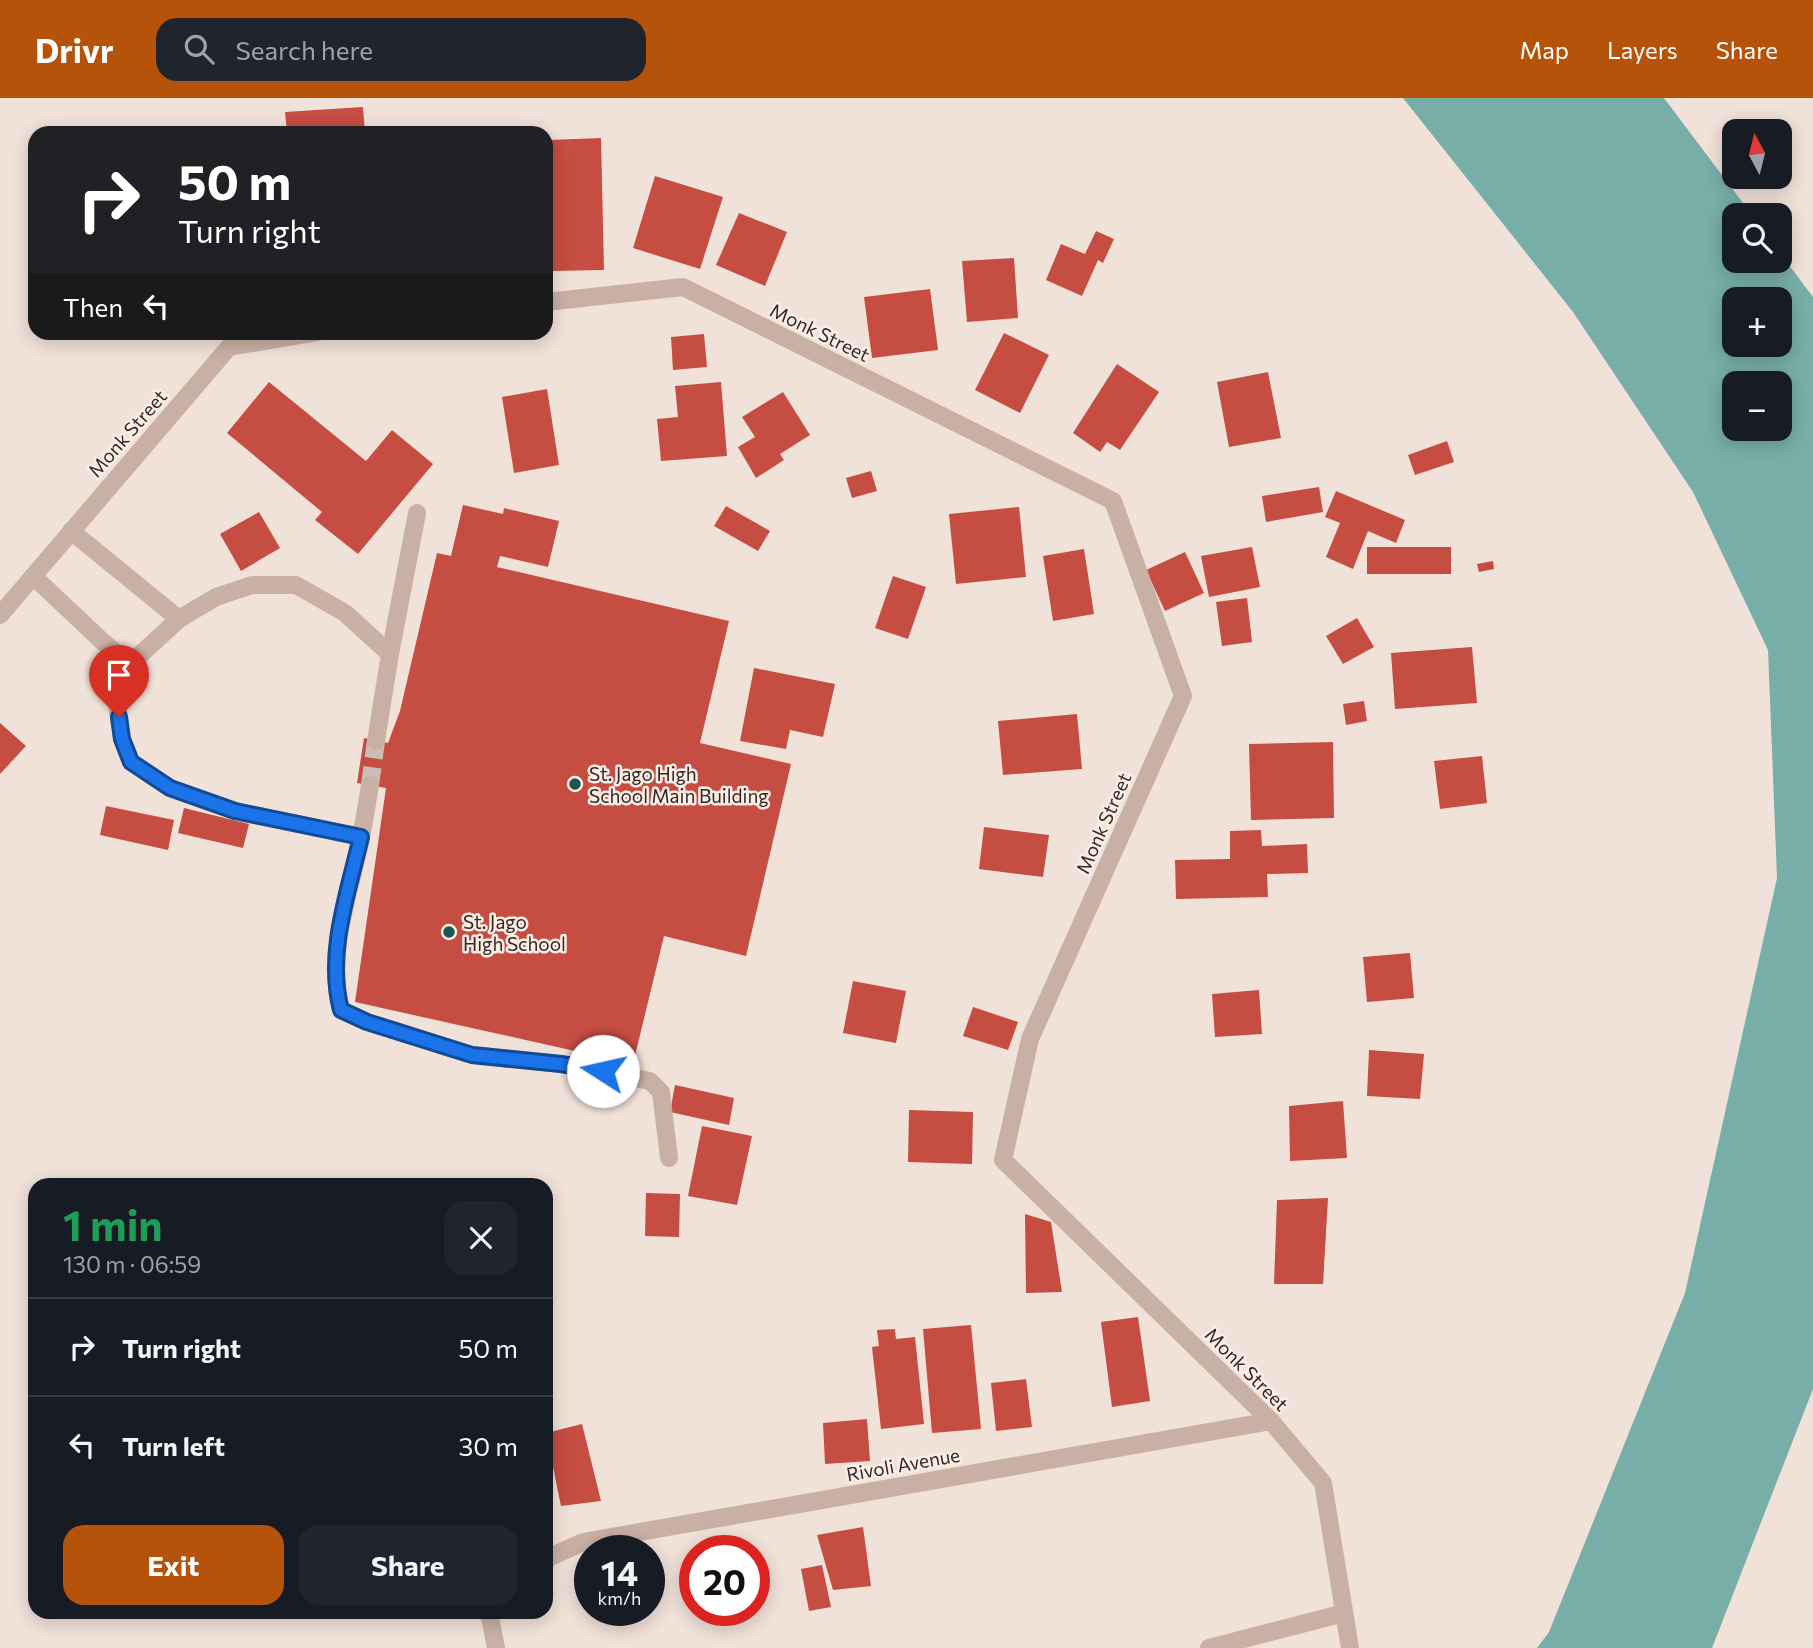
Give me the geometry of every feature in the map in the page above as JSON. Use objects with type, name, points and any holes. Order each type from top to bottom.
[{"type":"street","name":"Monk Street","points":[[553,301],[683,287],[1113,500],[1183,696],[1030,1039],[1003,1160],[1271,1421],[1323,1483],[1350,1648]]},
{"type":"street","name":"Monk Street","points":[[0,615],[229,347],[271,340]]},
{"type":"street","points":[[376,741],[417,513]]},
{"type":"street","points":[[71,531],[179,619]]},
{"type":"street","points":[[33,576],[130,664]]},
{"type":"street","points":[[361,837],[235,811],[170,788],[131,762],[122,739],[116,696],[130,664],[179,619],[216,597],[252,585],[296,585],[345,613],[390,654]]},
{"type":"street","points":[[370,785],[361,837],[338,934],[335,986],[341,1010],[367,1022],[472,1055],[561,1064],[650,1081],[661,1092],[669,1158]]},
{"type":"street","name":"Rivoli Avenue","points":[[553,1556],[583,1542],[1271,1421]]},
{"type":"street","points":[[1209,1648],[1345,1613]]},
{"type":"street","points":[[490,1619],[496,1648]]},
{"type":"water","points":[[1403,98],[1664,98],[1722,175],[1722,189],[1732,189],[1743,203],[1722,203],[1722,273],[1792,273],[1792,269],[1813,297],[1813,1389],[1712,1648],[1537,1648],[1549,1632],[1685,1293],[1777,878],[1768,650],[1693,492],[1573,312]]},
{"type":"building","points":[[363,107],[364,126],[286,126],[285,112]]},
{"type":"building","points":[[601,138],[604,270],[553,271],[553,140]]},
{"type":"building","points":[[655,176],[723,197],[700,269],[633,248]]},
{"type":"building","points":[[739,213],[787,232],[765,286],[716,265]]},
{"type":"building","points":[[1096,231],[1114,239],[1103,263],[1098,260],[1082,296],[1046,280],[1061,244],[1085,254]]},
{"type":"building","points":[[1014,258],[1018,318],[967,322],[962,261]]},
{"type":"building","points":[[930,289],[938,350],[872,358],[864,297]]},
{"type":"building","points":[[1004,333],[1049,355],[1020,413],[975,390]]},
{"type":"building","points":[[704,334],[707,367],[673,370],[671,337]]},
{"type":"building","points":[[1117,364],[1159,392],[1120,450],[1107,442],[1100,452],[1073,433]]},
{"type":"building","points":[[1268,372],[1281,438],[1229,447],[1217,382]]},
{"type":"building","points":[[269,382],[366,461],[392,430],[433,464],[358,554],[315,520],[322,512],[227,433]]},
{"type":"building","points":[[721,382],[727,456],[661,461],[657,419],[678,417],[675,386]]},
{"type":"building","points":[[547,389],[559,465],[514,473],[502,397]]},
{"type":"building","points":[[783,392],[810,435],[780,454],[784,460],[756,478],[738,447],[755,437],[742,417]]},
{"type":"building","points":[[1447,441],[1454,462],[1415,475],[1408,455]]},
{"type":"building","points":[[871,471],[877,491],[852,498],[846,478]]},
{"type":"building","points":[[1319,487],[1323,512],[1266,522],[1262,496]]},
{"type":"building","points":[[1336,491],[1405,520],[1396,543],[1368,531],[1353,569],[1326,557],[1340,523],[1325,517]]},
{"type":"building","name":"St. Jago High School Main Building","points":[[463,505],[503,514],[504,508],[559,521],[548,567],[500,556],[497,567],[729,621],[700,743],[791,764],[746,956],[664,936],[633,1064],[355,1002],[386,788],[357,783],[364,738],[388,743],[400,711],[437,553],[451,556]]},
{"type":"building","points":[[726,506],[770,531],[758,551],[714,526]]},
{"type":"building","points":[[1019,507],[1026,577],[956,584],[949,514]]},
{"type":"building","points":[[259,512],[280,548],[241,571],[220,534]]},
{"type":"building","points":[[1252,547],[1260,587],[1209,597],[1201,556]]},
{"type":"building","points":[[1367,547],[1451,547],[1451,574],[1367,574]]},
{"type":"building","points":[[1084,549],[1094,614],[1053,621],[1043,556]]},
{"type":"building","points":[[1185,552],[1204,593],[1165,611],[1146,570]]},
{"type":"building","points":[[1493,561],[1494,569],[1479,572],[1477,564]]},
{"type":"building","points":[[893,576],[926,587],[908,639],[875,628]]},
{"type":"building","points":[[1247,598],[1252,642],[1222,646],[1216,602]]},
{"type":"building","points":[[1357,618],[1374,647],[1343,664],[1326,636]]},
{"type":"building","points":[[1472,647],[1477,703],[1395,709],[1391,653]]},
{"type":"building","points":[[754,668],[835,684],[823,737],[790,730],[786,749],[740,741]]},
{"type":"building","points":[[1364,701],[1367,721],[1346,725],[1343,704]]},
{"type":"building","points":[[1077,714],[1082,769],[1003,775],[998,721]]},
{"type":"building","points":[[0,723],[26,746],[0,774]]},
{"type":"building","points":[[1333,742],[1334,818],[1251,820],[1249,744]]},
{"type":"building","points":[[1482,756],[1487,803],[1440,809],[1434,761]]},
{"type":"building","points":[[106,806],[174,820],[168,850],[100,835]]},
{"type":"building","points":[[184,808],[249,824],[243,848],[178,833]]},
{"type":"building","points":[[984,827],[1049,835],[1043,877],[979,869]]},
{"type":"building","points":[[1261,830],[1262,846],[1307,844],[1308,873],[1267,874],[1268,897],[1176,899],[1175,860],[1230,859],[1230,831]]},
{"type":"building","points":[[1410,953],[1414,998],[1367,1002],[1363,957]]},
{"type":"building","points":[[853,981],[906,991],[896,1043],[843,1033]]},
{"type":"building","points":[[1259,990],[1262,1034],[1215,1037],[1212,994]]},
{"type":"building","points":[[973,1007],[1018,1022],[1008,1050],[963,1036]]},
{"type":"building","points":[[1369,1050],[1424,1054],[1420,1099],[1367,1096]]},
{"type":"building","points":[[675,1085],[734,1098],[729,1125],[670,1112]]},
{"type":"building","points":[[1343,1101],[1347,1158],[1290,1161],[1289,1106]]},
{"type":"building","points":[[909,1110],[973,1112],[972,1164],[908,1162]]},
{"type":"building","points":[[702,1126],[752,1136],[737,1205],[688,1196]]},
{"type":"building","points":[[646,1193],[680,1194],[679,1237],[645,1236]]},
{"type":"building","points":[[1328,1198],[1323,1284],[1274,1284],[1277,1200]]},
{"type":"building","points":[[1025,1214],[1051,1222],[1062,1292],[1026,1293]]},
{"type":"building","points":[[1138,1317],[1150,1401],[1112,1407],[1101,1322]]},
{"type":"building","points":[[971,1325],[981,1429],[932,1433],[923,1329]]},
{"type":"building","points":[[895,1329],[896,1339],[915,1337],[924,1424],[881,1429],[872,1347],[879,1346],[877,1330]]},
{"type":"building","points":[[1026,1379],[1032,1427],[996,1431],[991,1383]]},
{"type":"building","points":[[867,1419],[870,1461],[825,1464],[823,1423]]},
{"type":"building","points":[[582,1424],[601,1501],[561,1506],[553,1467],[553,1431]]},
{"type":"building","points":[[863,1527],[871,1586],[833,1590],[817,1535]]},
{"type":"building","points":[[822,1565],[831,1607],[809,1611],[801,1569]]},
{"type":"tunnel","points":[[370,785],[376,741]]},
{"type":"place","name":"St. Jago High School Main Building","points":[[575,784]]},
{"type":"place","name":"St. Jago High School","points":[[449,932]]},
{"type":"route","points":[[119,717],[122,739],[131,762],[170,788],[235,811],[361,837],[338,934],[335,986],[341,1010],[367,1022],[472,1055],[603,1071]]}]
